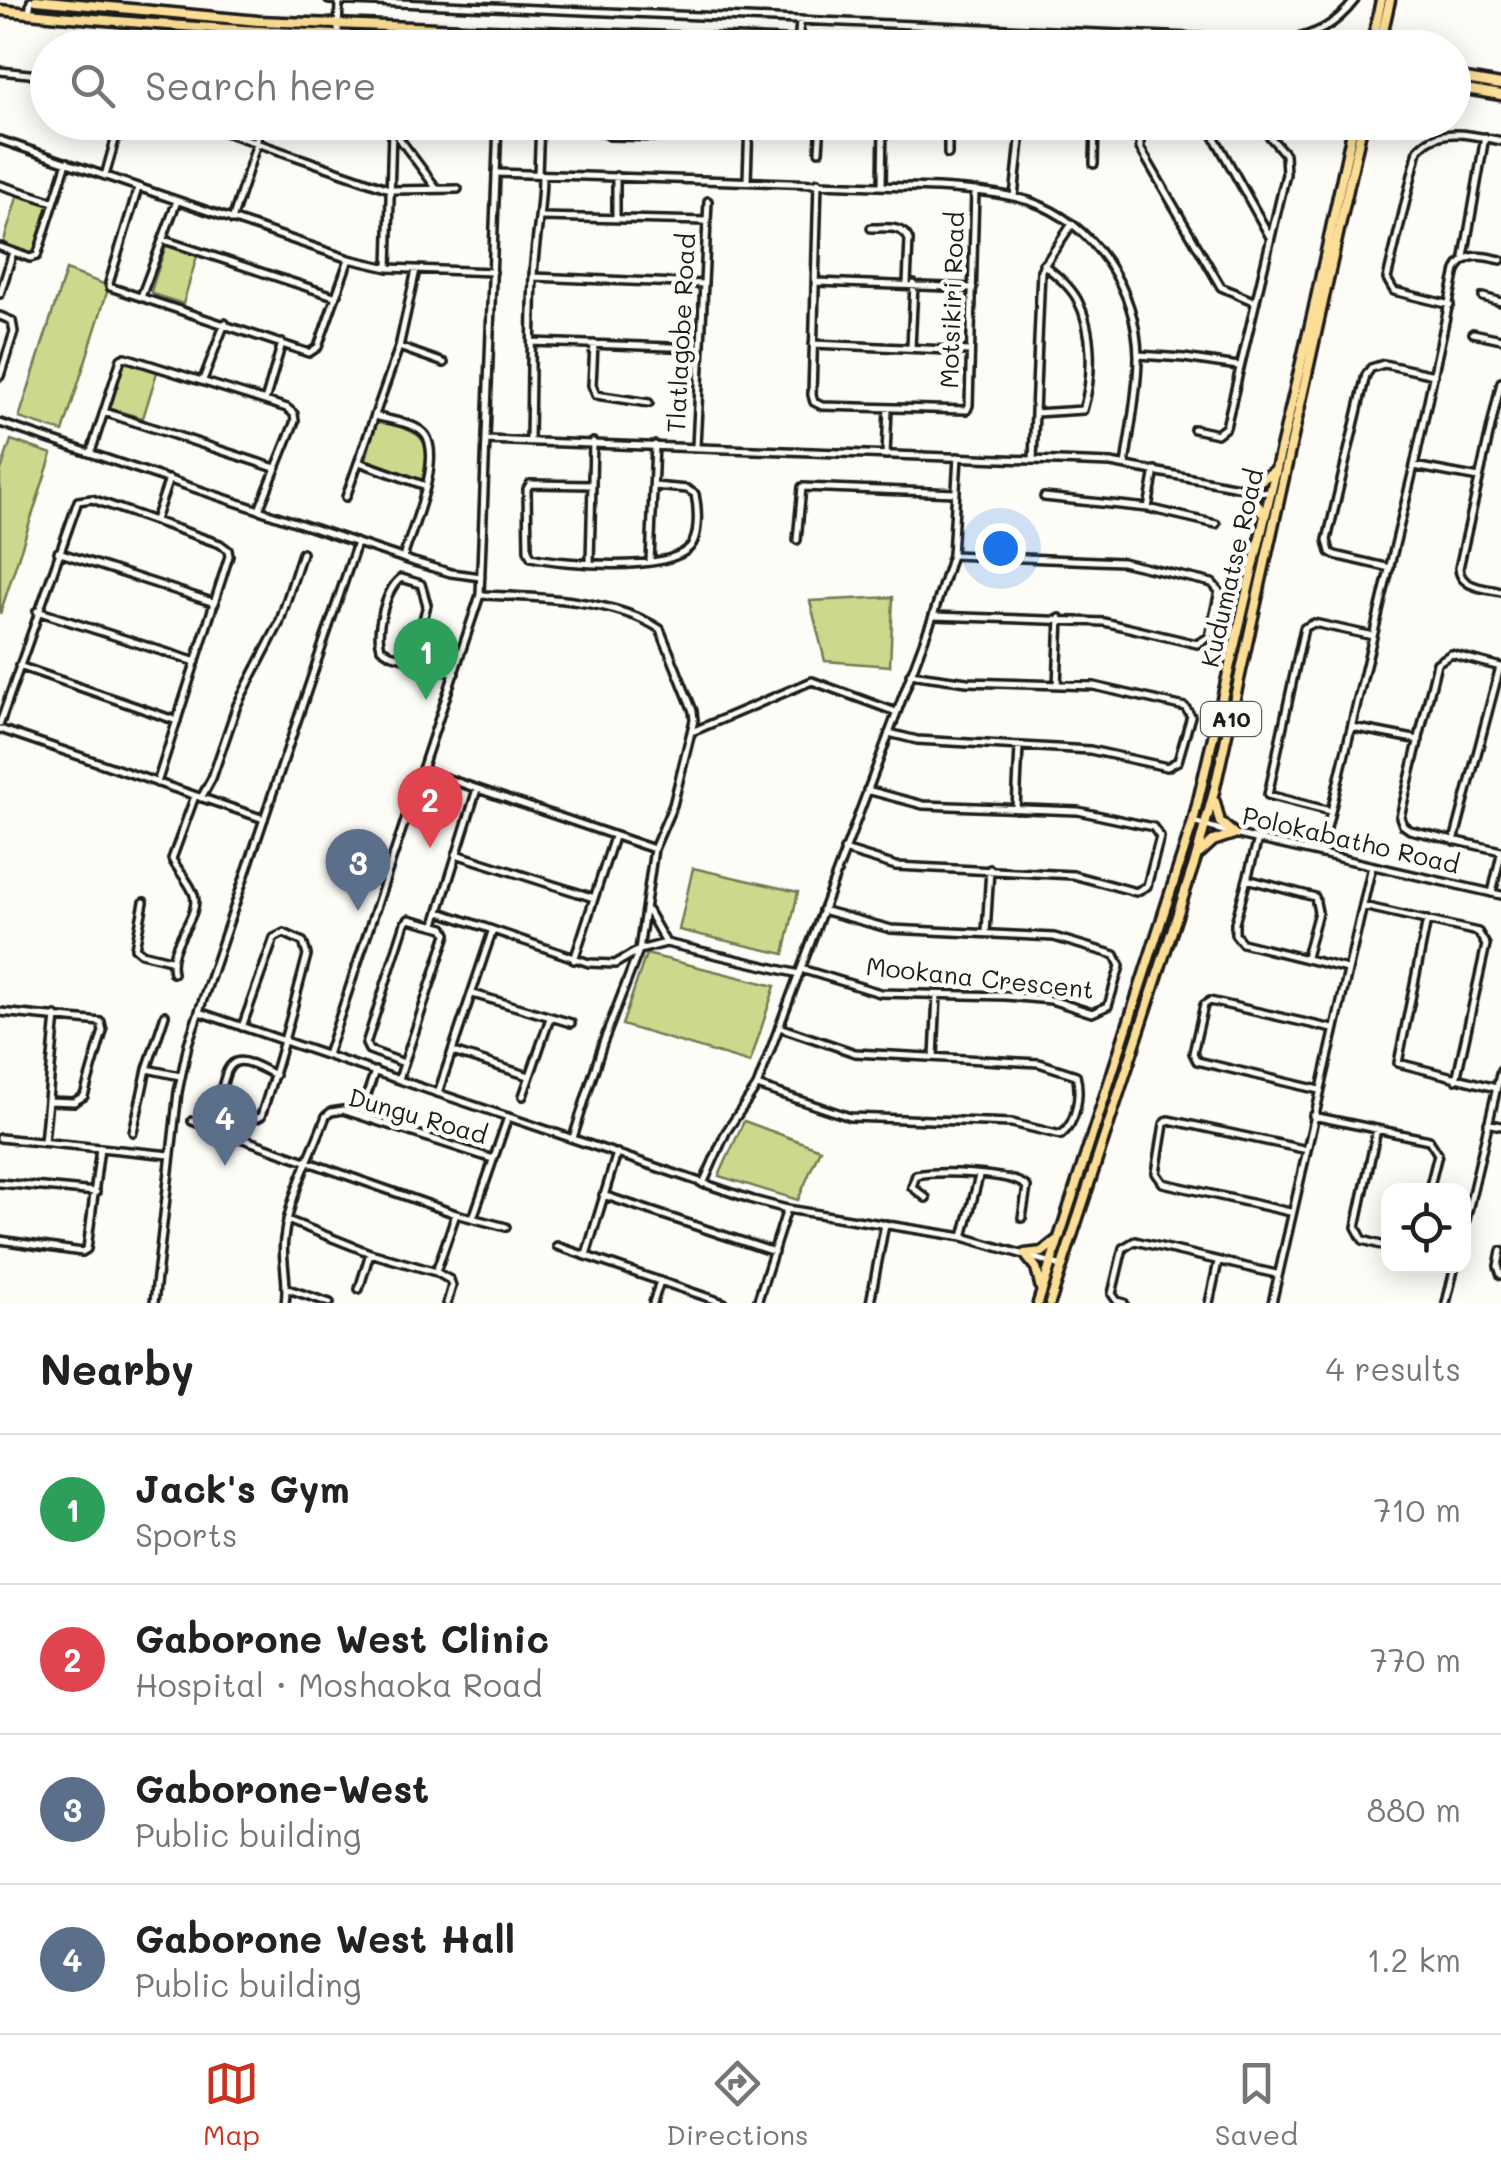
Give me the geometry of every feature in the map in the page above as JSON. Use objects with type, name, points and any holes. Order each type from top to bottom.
[{"type":"main road","points":[[33,0],[258,21],[502,30]]},
{"type":"main road","points":[[1375,30],[1381,0]]},
{"type":"main road","points":[[1384,30],[1390,0]]},
{"type":"main road","points":[[0,10],[249,30]]},
{"type":"main road","points":[[1471,80],[1501,84]]},
{"type":"main road","points":[[1471,91],[1501,95]]},
{"type":"main road","name":"Kudumatse Road","points":[[1039,1299],[1193,822],[1350,140]]},
{"type":"main road","name":"Kudumatse Road","points":[[1050,1303],[1196,858],[1214,792],[1359,140]]},
{"type":"main road","points":[[1265,517],[1248,489],[1275,470]]},
{"type":"main road","points":[[1196,858],[1213,840],[1234,834],[1217,816],[1214,792]]},
{"type":"main road","points":[[1039,1299],[1040,1277],[1024,1254],[1042,1252],[1060,1236]]},
{"type":"street","points":[[29,13],[33,0]]},
{"type":"street","points":[[329,0],[1042,30]]},
{"type":"street","points":[[338,30],[339,0]]},
{"type":"street","points":[[1324,30],[1355,0]]},
{"type":"street","points":[[799,30],[800,20]]},
{"type":"street","points":[[0,71],[30,74]]},
{"type":"street","points":[[1471,136],[1501,141]]},
{"type":"street","points":[[1320,853],[1414,466],[1456,270],[1464,259],[1485,137]]},
{"type":"street","points":[[0,140],[349,259],[388,268],[493,272]]},
{"type":"street","points":[[105,176],[115,140]]},
{"type":"street","points":[[250,140],[392,190],[458,190]]},
{"type":"street","points":[[388,268],[390,140]]},
{"type":"street","points":[[400,140],[437,189]]},
{"type":"street","points":[[327,1055],[480,595],[497,140]]},
{"type":"street","points":[[530,440],[533,277],[537,228],[542,217],[540,140]]},
{"type":"street","points":[[747,180],[749,140]]},
{"type":"street","points":[[819,150],[820,140]]},
{"type":"street","points":[[882,186],[883,140]]},
{"type":"street","points":[[948,140],[948,154]]},
{"type":"street","points":[[1014,197],[1020,140]]},
{"type":"street","points":[[1094,140],[1094,164]]},
{"type":"street","points":[[1140,140],[1140,148],[1221,287],[1255,302]]},
{"type":"street","points":[[1216,140],[1270,237]]},
{"type":"street","points":[[1194,429],[1222,433],[1288,163],[1273,140]]},
{"type":"street","points":[[1433,140],[1418,150],[1387,279],[1394,292],[1450,305]]},
{"type":"street","points":[[232,220],[258,143]]},
{"type":"street","points":[[0,247],[30,258],[37,256],[68,162]]},
{"type":"street","points":[[496,173],[818,182],[975,191],[1033,202],[1072,224],[1092,242],[1116,275],[1128,301],[1138,355],[1125,464]]},
{"type":"street","points":[[616,176],[616,218]]},
{"type":"street","points":[[818,182],[814,402],[822,406],[888,408],[886,455]]},
{"type":"street","points":[[0,184],[55,203]]},
{"type":"street","points":[[138,188],[108,284],[141,297],[313,352],[349,259]]},
{"type":"street","name":"Motsikiri Road","points":[[888,408],[966,410],[970,406],[975,191]]},
{"type":"street","points":[[141,297],[177,201]]},
{"type":"street","name":"Tlatlagobe Road","points":[[696,446],[708,201]]},
{"type":"street","points":[[542,217],[706,221]]},
{"type":"street","points":[[1033,460],[1043,264],[1072,224]]},
{"type":"street","points":[[871,228],[900,229],[909,240],[912,348]]},
{"type":"street","points":[[164,240],[334,296]]},
{"type":"street","points":[[0,294],[13,252]]},
{"type":"street","points":[[1464,259],[1477,256],[1501,260]]},
{"type":"street","points":[[1035,413],[1082,410],[1090,358],[1076,298],[1043,264]]},
{"type":"street","points":[[346,497],[399,347],[416,270]]},
{"type":"street","points":[[533,277],[703,284]]},
{"type":"street","points":[[816,282],[973,288]]},
{"type":"street","points":[[1483,297],[1501,302]]},
{"type":"street","points":[[0,316],[14,326],[0,375]]},
{"type":"street","points":[[202,381],[225,322]]},
{"type":"street","points":[[1473,333],[1501,340]]},
{"type":"street","points":[[532,342],[700,348]]},
{"type":"street","points":[[265,401],[282,343]]},
{"type":"street","points":[[594,344],[592,385],[596,395],[648,403]]},
{"type":"street","points":[[814,344],[971,351]]},
{"type":"street","points":[[399,347],[444,362]]},
{"type":"street","points":[[1138,355],[1238,366]]},
{"type":"street","points":[[91,452],[121,360],[130,358],[287,408],[296,417],[259,510]]},
{"type":"street","points":[[1390,568],[1330,552],[1327,540],[1366,375],[1371,368],[1384,364],[1434,376]]},
{"type":"street","points":[[1501,382],[1459,576],[1466,583],[1501,592]]},
{"type":"street","points":[[104,412],[274,468]]},
{"type":"street","points":[[375,416],[424,433],[430,461],[426,486],[402,558]]},
{"type":"street","points":[[0,423],[402,558],[480,577]]},
{"type":"street","points":[[486,440],[1125,464],[1281,496]]},
{"type":"street","points":[[590,562],[593,442]]},
{"type":"street","points":[[650,562],[655,446]]},
{"type":"street","points":[[703,1184],[726,1132],[756,1086],[932,616],[952,555],[958,458]]},
{"type":"street","points":[[359,462],[426,486]]},
{"type":"street","points":[[1414,466],[1479,478]]},
{"type":"street","points":[[1148,508],[1155,470]]},
{"type":"street","points":[[155,520],[170,480]]},
{"type":"street","points":[[592,485],[536,482],[527,490],[531,558],[650,562],[686,551],[695,537],[695,494],[687,489],[654,486]]},
{"type":"street","points":[[797,540],[802,487],[956,492]]},
{"type":"street","points":[[1044,497],[1148,508],[1216,524]]},
{"type":"street","points":[[156,783],[215,603],[228,550],[155,520],[84,499],[74,507],[0,726],[156,783],[264,819]]},
{"type":"street","points":[[154,1303],[180,1076],[198,1012],[357,543]]},
{"type":"street","points":[[58,552],[215,603]]},
{"type":"street","points":[[173,973],[170,960],[195,904],[172,859],[198,797],[212,778],[237,706],[275,634],[302,552]]},
{"type":"street","points":[[932,616],[1060,618],[1104,622],[1202,643],[1210,637],[1218,591],[1212,583],[1122,562],[952,555]]},
{"type":"street","points":[[412,660],[427,598],[421,584],[401,578],[394,584],[378,636],[385,652],[455,673]]},
{"type":"street","points":[[480,595],[571,600],[655,625],[665,638],[693,711],[694,731],[672,805],[654,848],[639,950],[573,1138]]},
{"type":"street","points":[[37,611],[196,662]]},
{"type":"street","points":[[1056,685],[1060,618]]},
{"type":"street","points":[[1331,811],[1268,794],[1304,628],[1314,623],[1373,636]]},
{"type":"street","points":[[1454,841],[1500,667],[1452,654],[1438,662],[1400,817],[1402,825],[1454,841],[1501,852],[1492,893]]},
{"type":"street","points":[[19,666],[178,721]]},
{"type":"street","points":[[888,733],[917,740],[1090,750],[1167,767],[1178,761],[1191,716],[1185,707],[1094,686],[967,682],[910,674]]},
{"type":"street","points":[[694,731],[812,681],[896,712]]},
{"type":"street","points":[[1352,726],[1420,740]]},
{"type":"street","points":[[1016,808],[1019,746]]},
{"type":"street","points":[[422,770],[654,848]]},
{"type":"street","points":[[435,925],[477,789]]},
{"type":"street","points":[[844,850],[896,866],[1074,875],[1136,892],[1147,886],[1160,837],[1153,827],[1078,811],[923,805],[866,790]]},
{"type":"street","name":"Polokabatho Road","points":[[1193,822],[1501,895]]},
{"type":"street","points":[[574,960],[614,837]]},
{"type":"street","points":[[1258,840],[1235,934],[1242,942],[1347,969]]},
{"type":"street","points":[[456,854],[594,898]]},
{"type":"street","points":[[1272,1303],[1372,866]]},
{"type":"street","points":[[822,910],[891,929],[986,933],[990,869]]},
{"type":"street","points":[[1247,879],[1316,897],[1318,912],[1306,958]]},
{"type":"street","points":[[144,902],[135,948],[142,954],[170,960]]},
{"type":"street","points":[[1363,906],[1478,932],[1484,937],[1486,945],[1456,1080]]},
{"type":"street","points":[[440,912],[574,960],[607,965],[666,943],[646,908]]},
{"type":"street","points":[[399,1079],[447,934],[444,928],[409,919],[366,1036],[370,1050],[404,1063]]},
{"type":"street","points":[[1427,920],[1396,1059],[1400,1066],[1496,1088]]},
{"type":"street","points":[[438,1093],[492,932]]},
{"type":"street","points":[[242,1027],[274,938],[284,933],[306,947],[285,1042],[275,1075],[261,1116],[256,1120],[226,1110],[220,1103],[228,1066],[233,1061],[240,1060],[275,1075]]},
{"type":"street","name":"Mookana Crescent","points":[[666,943],[880,993],[1051,1000],[1092,1013],[1108,1006],[1120,959],[1054,937],[986,933]]},
{"type":"street","points":[[472,994],[571,1024]]},
{"type":"street","points":[[934,1056],[937,995]]},
{"type":"street","points":[[1319,1090],[1198,1062],[1193,1053],[1207,1002],[1333,1029]]},
{"type":"street","points":[[0,1012],[102,1022],[103,1031],[84,1096],[74,1102],[48,1101]]},
{"type":"street","points":[[198,1012],[787,1209],[963,1237],[1062,1266]]},
{"type":"street","points":[[133,1132],[147,1069],[165,1015]]},
{"type":"street","points":[[44,1142],[56,1016]]},
{"type":"street","points":[[523,1096],[550,1018]]},
{"type":"street","points":[[756,1086],[850,1117],[1012,1123],[1065,1134],[1076,1109],[1076,1075],[1039,1063],[855,1053],[779,1027]]},
{"type":"street","points":[[452,1052],[529,1076]]},
{"type":"street","points":[[147,1069],[180,1076]]},
{"type":"street","points":[[1471,1197],[1501,1070]]},
{"type":"street","points":[[360,1115],[375,1071]]},
{"type":"street","name":"Dungu Road","points":[[308,1162],[326,1116],[343,1110],[494,1159]]},
{"type":"street","points":[[1313,1116],[1429,1140],[1438,1154],[1431,1183]]},
{"type":"street","points":[[473,1218],[508,1117]]},
{"type":"street","points":[[192,1121],[456,1214],[506,1227]]},
{"type":"street","points":[[1290,1212],[1158,1179],[1166,1122],[1305,1150]]},
{"type":"street","points":[[1488,1123],[1501,1126]]},
{"type":"street","points":[[1377,1129],[1356,1228],[1363,1240],[1381,1245]]},
{"type":"street","points":[[0,1138],[170,1155]]},
{"type":"street","points":[[0,1240],[87,1250],[100,1148]]},
{"type":"street","points":[[586,1256],[617,1153]]},
{"type":"street","points":[[285,1303],[288,1289],[283,1253],[288,1220],[293,1196],[308,1162]]},
{"type":"street","points":[[926,1198],[912,1187],[916,1175],[1002,1176],[1024,1182],[1028,1195],[1022,1218]]},
{"type":"street","points":[[963,1237],[979,1176]]},
{"type":"street","points":[[0,1184],[96,1192]]},
{"type":"street","points":[[603,1195],[774,1252]]},
{"type":"street","points":[[757,1303],[787,1209]]},
{"type":"street","points":[[436,1272],[456,1214]]},
{"type":"street","points":[[288,1220],[370,1253],[436,1272],[450,1280],[452,1286],[446,1303]]},
{"type":"street","points":[[870,1303],[885,1224]]},
{"type":"street","points":[[1124,1303],[1112,1294],[1125,1245],[1135,1242],[1276,1274]]},
{"type":"street","points":[[557,1246],[724,1303]]},
{"type":"street","points":[[1501,1250],[1501,1276]]},
{"type":"street","points":[[359,1290],[370,1253]]},
{"type":"street","points":[[1209,1303],[1219,1261]]},
{"type":"street","points":[[1446,1303],[1453,1273]]},
{"type":"street","points":[[653,1303],[660,1281]]},
{"type":"street","points":[[288,1289],[330,1303]]},
{"type":"green space","points":[[18,194],[51,202],[33,255],[3,244]]},
{"type":"green space","points":[[166,245],[197,256],[183,304],[151,291]]},
{"type":"green space","points":[[66,270],[109,286],[63,432],[19,418]]},
{"type":"green space","points":[[124,362],[158,369],[143,418],[110,409]]},
{"type":"green space","points":[[377,419],[412,432],[424,443],[426,465],[422,482],[366,460]]},
{"type":"green space","points":[[11,440],[52,454],[0,614],[0,473]]},
{"type":"green space","points":[[893,597],[890,666],[825,661],[810,601]]},
{"type":"green space","points":[[693,868],[798,892],[784,954],[679,930]]},
{"type":"green space","points":[[646,954],[775,986],[750,1063],[622,1025]]},
{"type":"green space","points":[[744,1121],[820,1149],[798,1200],[719,1176]]},
{"type":"place","name":"Jack's Gym","points":[[426,700]]},
{"type":"place","name":"Gaborone West Clinic","points":[[430,848]]},
{"type":"place","name":"Gaborone-West","points":[[358,911]]},
{"type":"place","name":"Gaborone West Hall","points":[[225,1166]]}]
